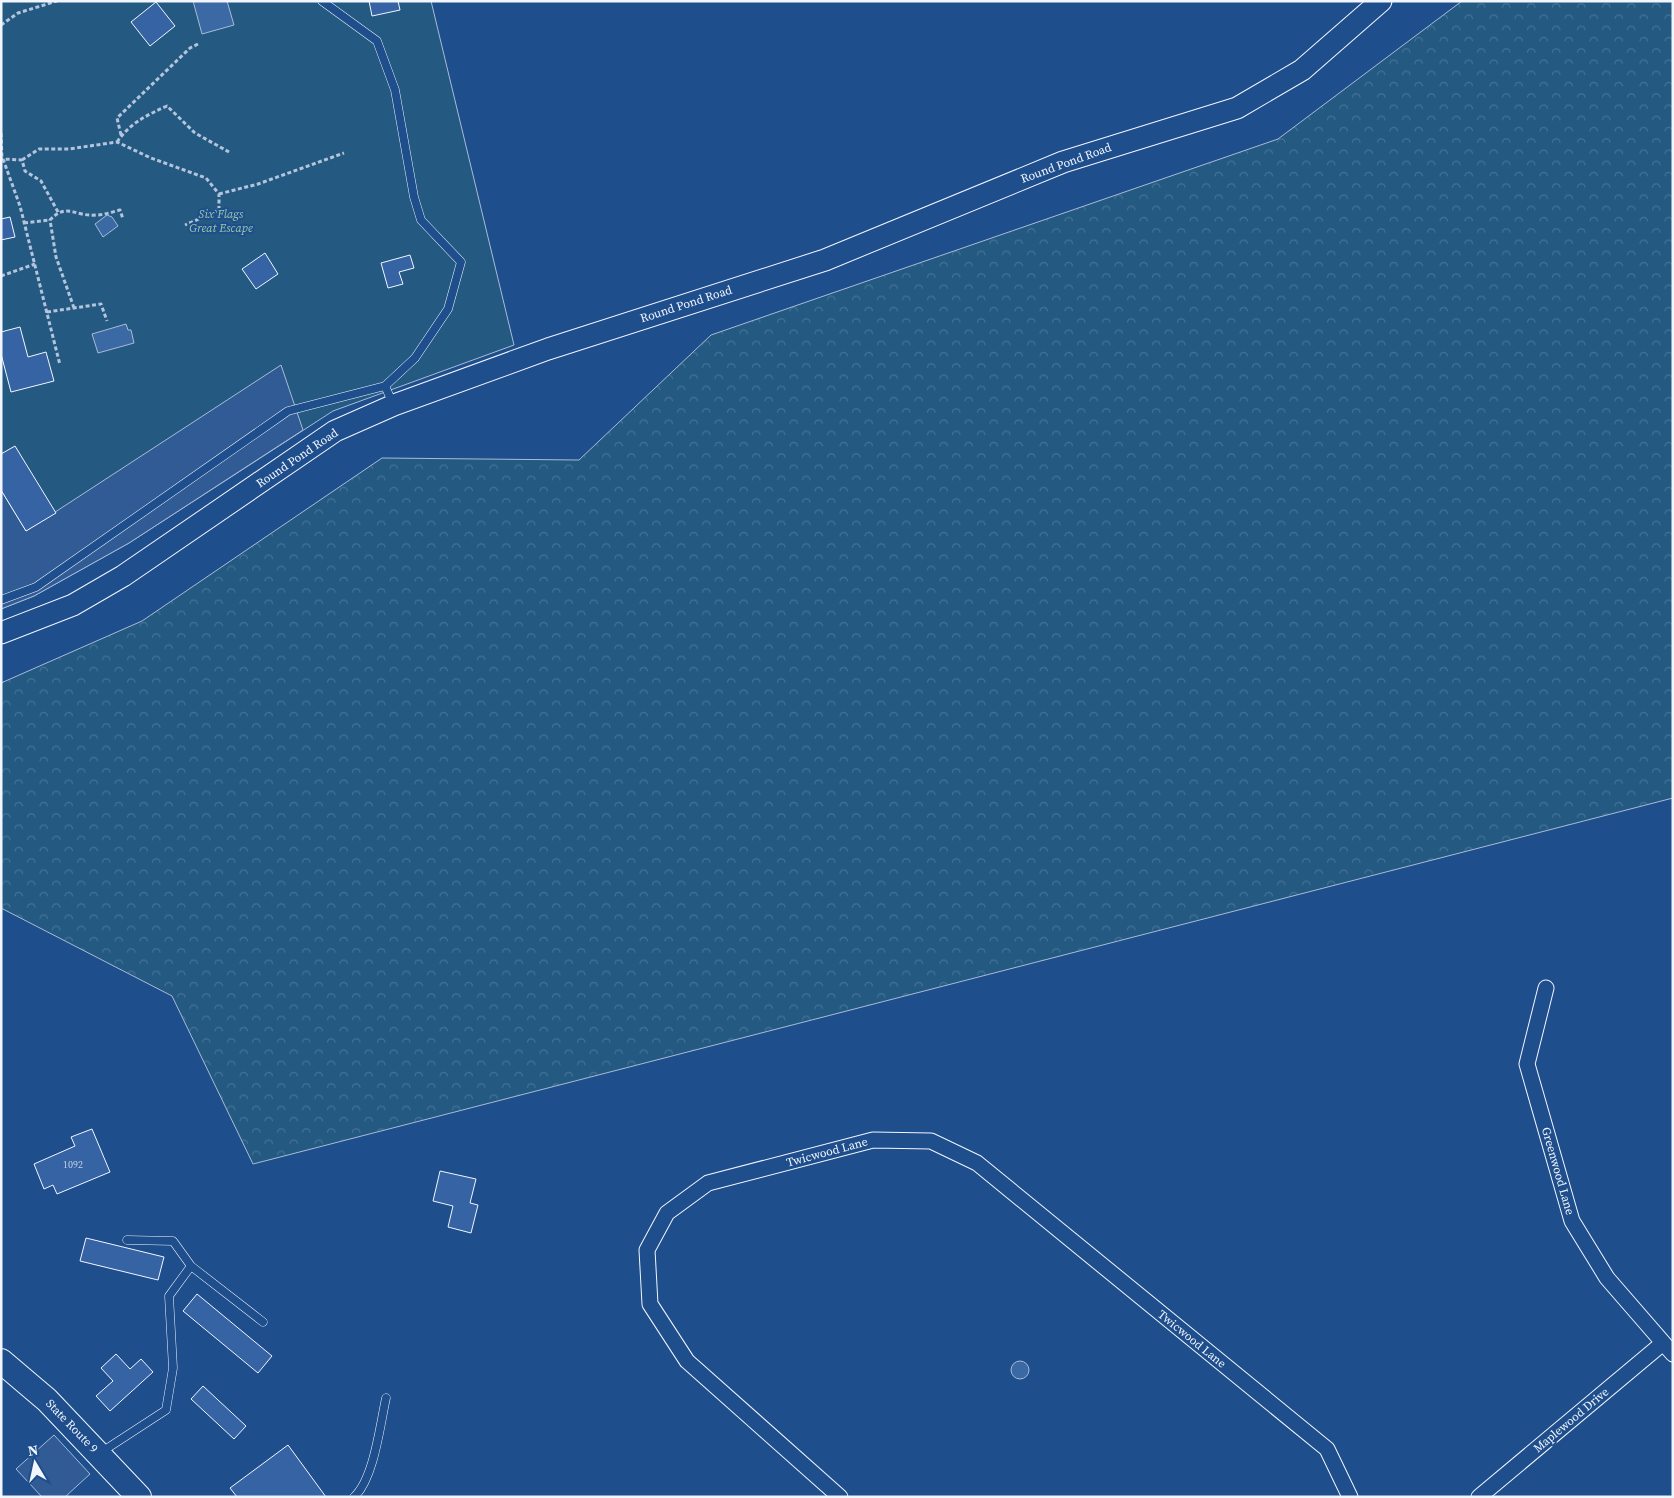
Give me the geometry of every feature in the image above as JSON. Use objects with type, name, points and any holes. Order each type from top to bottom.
[{"type":"main road","name":"State Route 9","points":[[1,1361],[47,1400],[139,1497]]},
{"type":"street","name":"Round Pond Road","points":[[1,633],[73,604],[123,576],[389,396],[548,349],[825,260],[1063,162],[1237,108],[1302,70],[1381,1]]},
{"type":"street","name":"Greenwood Lane","points":[[1546,988],[1527,1064],[1572,1221],[1607,1278],[1668,1348]]},
{"type":"street","name":"Twicwood Lane","points":[[840,1497],[687,1360],[650,1304],[647,1250],[667,1213],[708,1183],[874,1140],[931,1140],[977,1163],[1327,1448],[1350,1497]]},
{"type":"street","name":"Maplewood Drive","points":[[1479,1497],[1668,1348]]},
{"type":"lane","points":[[1,600],[36,586],[288,411],[389,396],[448,309],[461,262],[421,220],[414,197],[395,90],[377,42],[322,1]]},
{"type":"lane","points":[[127,1240],[173,1241],[191,1266],[263,1322]]},
{"type":"lane","points":[[98,1454],[166,1410],[174,1368],[169,1296],[191,1266]]},
{"type":"lane","points":[[354,1497],[360,1492],[370,1468],[386,1398]]},
{"type":"path","points":[[1,25],[18,13],[57,1]]},
{"type":"path","points":[[122,135],[117,118],[190,48],[198,44]]},
{"type":"path","points":[[117,142],[135,122],[167,106],[195,133],[229,152]]},
{"type":"path","points":[[1,133],[2,159],[24,223],[60,365]]},
{"type":"path","points":[[2,159],[22,160],[39,149],[69,149],[117,142],[151,158],[206,178],[219,194],[219,210],[185,225]]},
{"type":"path","points":[[219,194],[258,184],[344,153]]},
{"type":"path","points":[[22,160],[24,171],[41,181],[58,212]]},
{"type":"path","points":[[24,223],[50,220],[58,212],[68,210],[78,214],[96,215],[120,210],[123,219]]},
{"type":"path","points":[[50,220],[56,258],[74,308]]},
{"type":"path","points":[[1,276],[34,264]]},
{"type":"path","points":[[47,312],[101,304],[106,322]]},
{"type":"green space","name":"Six Flags Great Escape","points":[[1,1],[431,1],[514,345],[333,411],[129,543],[34,596],[1,609]]},
{"type":"green space","points":[[1462,1],[1673,1],[1673,798],[253,1164],[172,996],[1,908],[1,683],[142,621],[382,458],[579,460],[711,335],[1278,139]]},
{"type":"shaded area","points":[[193,1],[227,1],[234,25],[202,34]]},
{"type":"shaded area","points":[[107,215],[112,217],[118,226],[103,237],[95,224]]},
{"type":"shaded area","points":[[126,324],[128,330],[131,330],[134,343],[98,353],[92,334]]},
{"type":"shaded area","points":[[281,365],[303,430],[129,543],[34,596],[1,609],[1,490],[26,531]]},
{"type":"shaded area","points":[[1020,1361],[1026,1364],[1029,1370],[1026,1376],[1020,1379],[1014,1376],[1011,1370],[1014,1364]]},
{"type":"shaded area","points":[[54,1435],[90,1474],[65,1497],[42,1497],[16,1469]]},
{"type":"building","points":[[369,1],[398,1],[400,10],[372,16]]},
{"type":"building","points":[[156,2],[175,26],[150,46],[131,22]]},
{"type":"building","points":[[10,217],[15,237],[1,240],[1,219]]},
{"type":"building","points":[[265,253],[278,274],[256,289],[242,269]]},
{"type":"building","points":[[410,255],[414,268],[399,272],[403,284],[388,288],[381,263]]},
{"type":"building","points":[[20,327],[28,357],[46,352],[54,381],[11,392],[1,354],[1,332]]},
{"type":"building","points":[[15,446],[56,513],[26,531],[1,490],[1,454]]},
{"type":"building","points":[[92,1129],[110,1172],[57,1194],[53,1185],[44,1189],[34,1164],[75,1146],[71,1137]]},
{"type":"building","points":[[440,1171],[476,1179],[470,1203],[478,1205],[471,1233],[448,1227],[453,1206],[433,1201]]},
{"type":"building","points":[[86,1238],[164,1257],[158,1280],[80,1261]]},
{"type":"building","points":[[197,1294],[272,1356],[258,1373],[183,1311]]},
{"type":"building","points":[[116,1354],[130,1369],[141,1359],[153,1372],[110,1411],[96,1396],[113,1381],[101,1368]]},
{"type":"building","points":[[203,1386],[246,1426],[234,1439],[191,1399]]},
{"type":"building","points":[[288,1445],[326,1497],[237,1497],[230,1488]]}]
